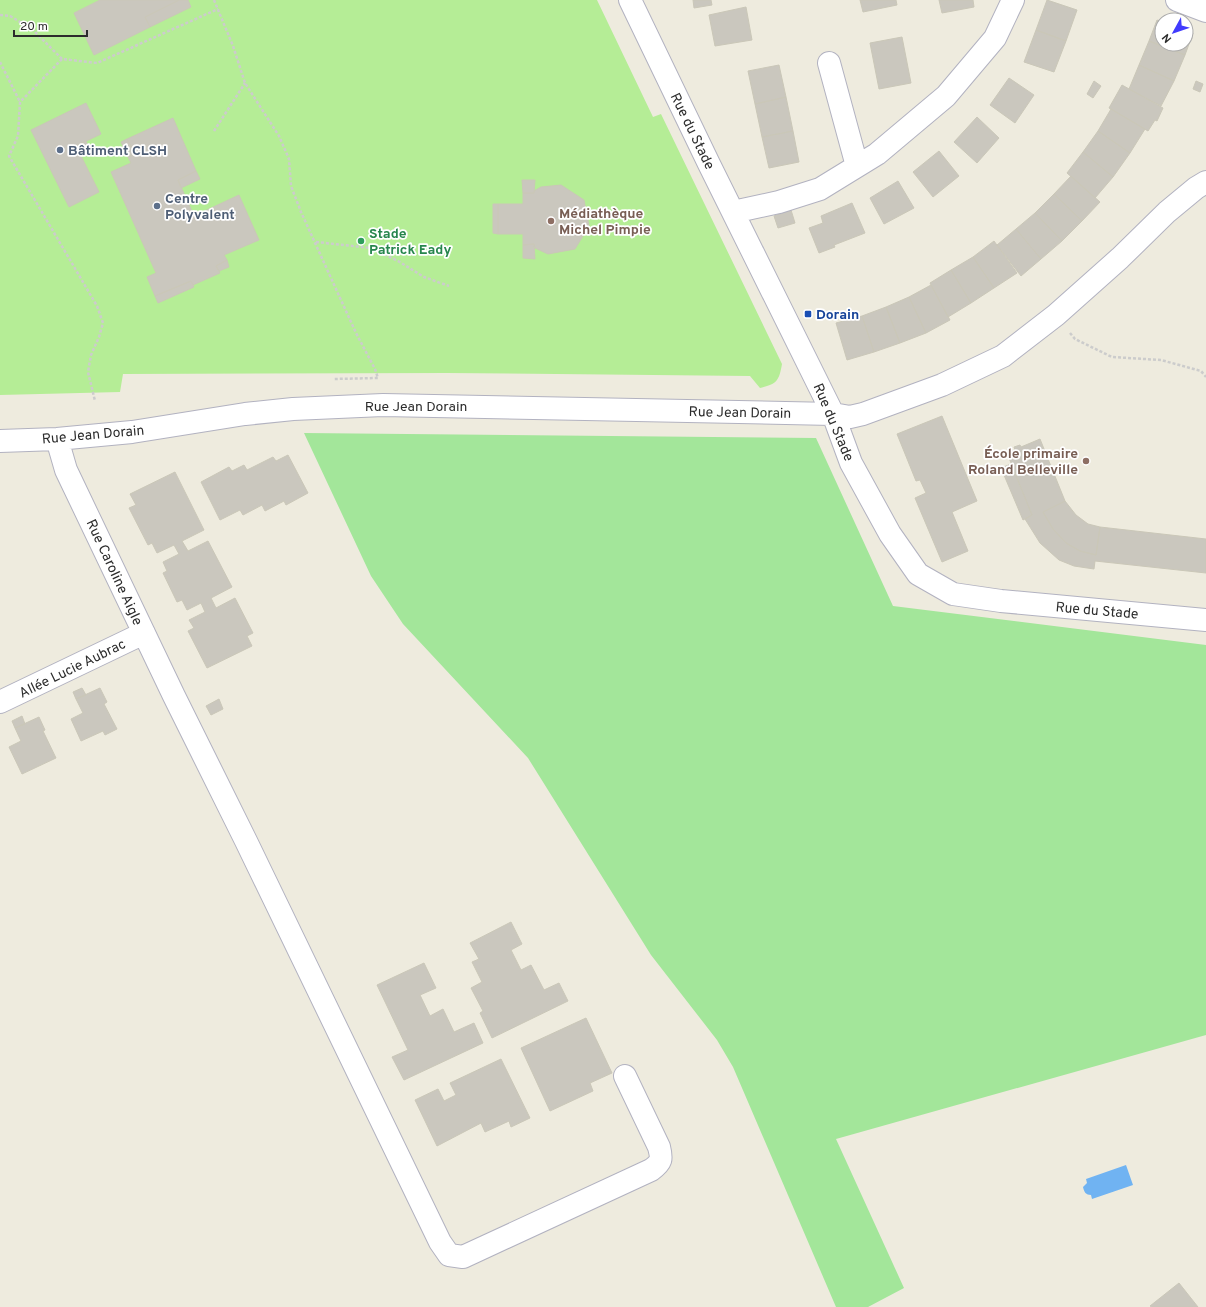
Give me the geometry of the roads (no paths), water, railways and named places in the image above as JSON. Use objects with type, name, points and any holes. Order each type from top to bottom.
[{"type":"street","name":"Rue du Stade","points":[[630,0],[833,414],[851,463],[890,534],[918,574],[953,594],[1001,601],[1206,620]]},
{"type":"street","points":[[733,212],[779,202],[820,190],[877,154],[946,96],[994,38],[1013,0]]},
{"type":"street","points":[[1177,0],[1206,10]]},
{"type":"street","points":[[829,63],[858,166]]},
{"type":"street","name":"Rue Jean Dorain","points":[[0,441],[57,439],[132,432],[245,414],[286,410],[384,405],[833,414],[850,417],[864,414],[942,385],[1003,356],[1056,315],[1120,258],[1167,212],[1196,188],[1206,182]]},
{"type":"street","name":"Rue Caroline Aigle","points":[[57,439],[66,470],[177,702],[440,1242],[449,1255],[463,1257],[651,1170],[659,1164],[661,1156],[659,1147],[625,1076]]},
{"type":"street","name":"Allée Lucie Aubrac","points":[[0,702],[144,633]]},
{"type":"water","points":[[1126,1165],[1133,1185],[1092,1199],[1091,1195],[1085,1192],[1083,1187],[1087,1183],[1086,1179]]},
{"type":"place","name":"Bâtiment CLSH","points":[[60,150]]},
{"type":"place","name":"Centre Polyvalent","points":[[157,206]]},
{"type":"place","name":"Médiathèque Michel Pimpie","points":[[551,221]]},
{"type":"place","name":"Stade Patrick Eady","points":[[361,241]]},
{"type":"place","name":"Dorain","points":[[808,314]]},
{"type":"place","name":"École primaire Roland Belleville","points":[[1086,461]]}]
